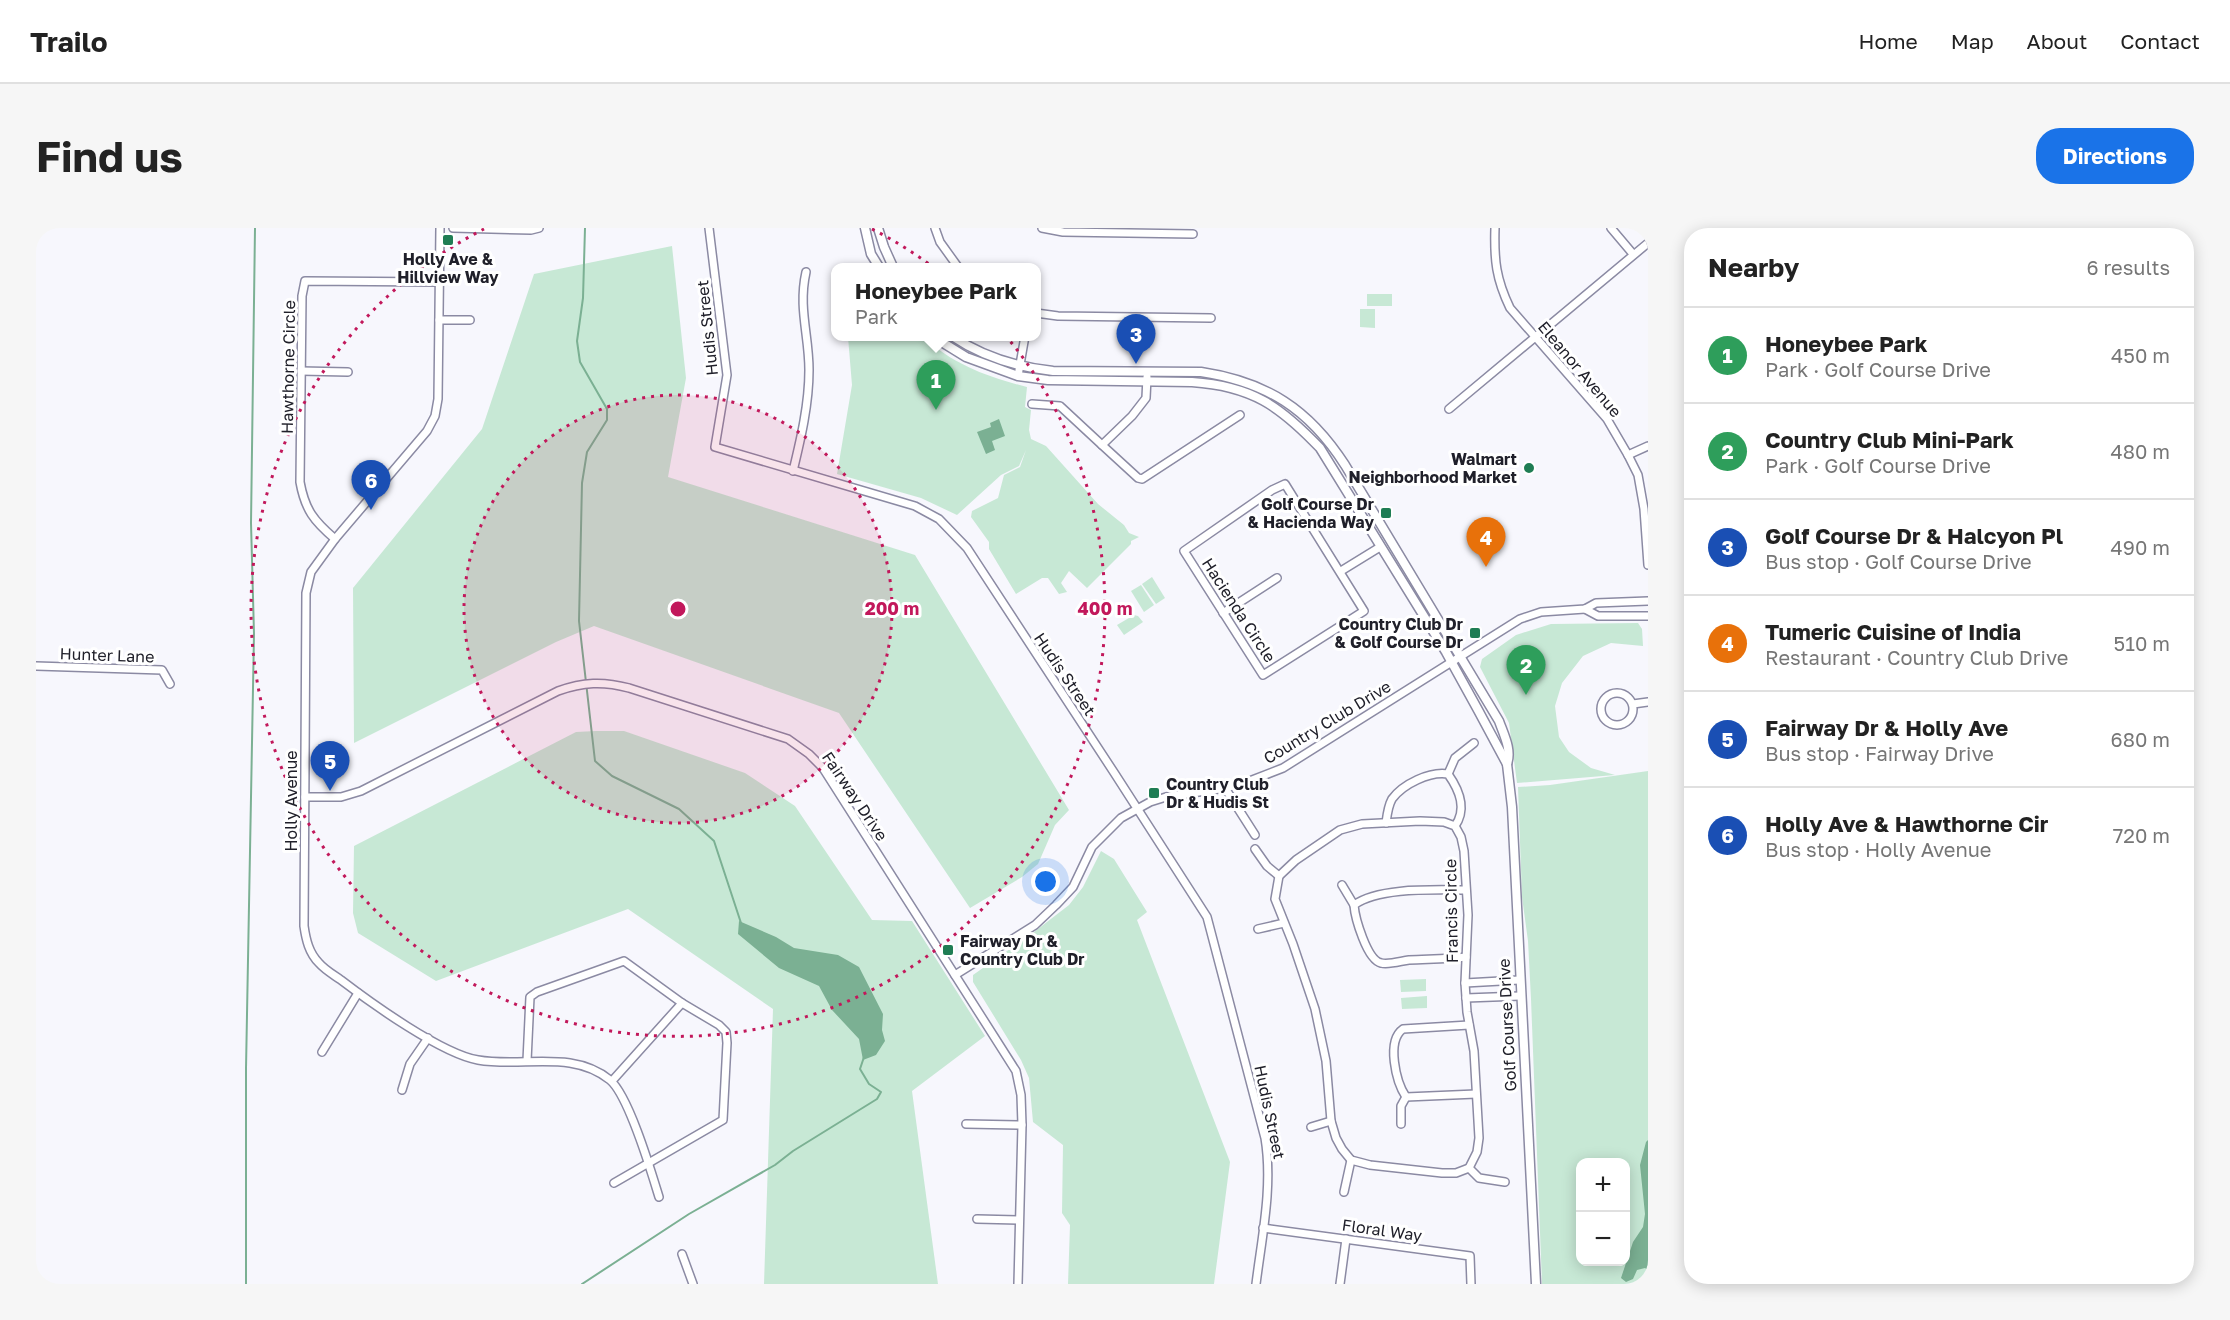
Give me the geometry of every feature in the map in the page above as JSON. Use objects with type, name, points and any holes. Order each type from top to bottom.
[{"type":"street","name":"Holly Avenue","points":[[440,228],[438,399],[435,416],[427,431],[335,539],[311,572],[306,593],[304,926],[306,940],[311,953],[320,964],[358,993],[428,1038],[461,1055],[479,1060],[581,1064],[590,1066],[612,1081],[627,1108],[659,1197]]},
{"type":"street","points":[[453,228],[531,230],[539,228]]},
{"type":"street","name":"Hudis Street","points":[[709,228],[727,375],[715,447],[915,506],[939,519],[967,548],[1207,917],[1269,1160],[1269,1181],[1256,1284]]},
{"type":"street","points":[[865,228],[871,254],[877,263]]},
{"type":"street","points":[[878,228],[891,263]]},
{"type":"street","points":[[935,228],[940,242],[955,263]]},
{"type":"street","points":[[1042,228],[1063,232],[1193,234]]},
{"type":"street","name":"Eleanor Avenue","points":[[1495,228],[1496,270],[1500,287],[1510,308],[1607,419],[1638,475],[1644,509],[1648,566]]},
{"type":"street","points":[[1611,228],[1633,254]]},
{"type":"street","points":[[1449,409],[1648,243]]},
{"type":"street","points":[[793,471],[808,383],[809,366],[801,293],[806,272]]},
{"type":"street","name":"Hawthorne Circle","points":[[335,539],[311,516],[303,501],[300,482],[302,296],[305,281],[440,282]]},
{"type":"street","points":[[1041,314],[1211,318]]},
{"type":"street","points":[[439,320],[470,320]]},
{"type":"street","name":"Golf Course Drive","points":[[940,341],[966,357],[1018,376],[1048,380],[1214,384],[1235,388],[1254,396],[1293,420],[1320,448],[1452,662],[1507,764],[1512,807],[1536,1284]]},
{"type":"street","name":"Golf Course Drive","points":[[960,341],[984,355],[1020,366],[1053,371],[1201,372],[1241,380],[1259,386],[1283,399],[1310,419],[1335,449],[1499,721],[1510,757],[1507,764]]},
{"type":"street","points":[[1018,376],[1024,341]]},
{"type":"street","points":[[302,371],[348,372]]},
{"type":"street","points":[[1102,445],[1132,416],[1146,398],[1148,371]]},
{"type":"street","points":[[1032,404],[1060,406],[1138,478],[1142,479],[1240,415]]},
{"type":"street","points":[[1628,455],[1648,446]]},
{"type":"street","name":"Hacienda Circle","points":[[1285,484],[1341,571],[1364,611],[1263,675],[1184,551],[1272,490],[1285,484]]},
{"type":"street","points":[[1341,571],[1380,547]]},
{"type":"street","points":[[1223,613],[1277,578]]},
{"type":"street","name":"Country Club Drive","points":[[955,975],[1035,925],[1073,887],[1092,847],[1114,825],[1138,809],[1166,797],[1225,788],[1247,782],[1282,768],[1520,619],[1541,612],[1585,609],[1596,603],[1648,601]]},
{"type":"street","name":"Country Club Drive","points":[[1585,609],[1598,616],[1648,616]]},
{"type":"street","name":"Hunter Lane","points":[[36,666],[162,670],[170,684]]},
{"type":"street","name":"Fairway Drive","points":[[305,797],[341,797],[361,791],[558,691],[593,682],[611,683],[629,688],[788,740],[809,754],[823,768],[1016,1071],[1021,1095],[1022,1125],[1018,1284]]},
{"type":"street","points":[[1614,693],[1625,695],[1633,704],[1632,717],[1622,725],[1609,723],[1602,713],[1604,700],[1614,693]]},
{"type":"street","points":[[1633,704],[1648,702]]},
{"type":"street","points":[[1448,774],[1455,758],[1474,743]]},
{"type":"street","points":[[1386,823],[1391,801],[1398,793],[1426,775],[1437,772],[1448,774]]},
{"type":"street","points":[[1448,774],[1458,792],[1462,812],[1455,826],[1444,822],[1420,820],[1362,824],[1340,830],[1296,860],[1279,876],[1275,899],[1315,1009],[1326,1061],[1331,1121],[1336,1138],[1351,1160],[1370,1165],[1443,1173],[1456,1173],[1469,1168],[1479,1178],[1505,1182]]},
{"type":"street","points":[[1225,788],[1255,835]]},
{"type":"street","name":"Francis Circle","points":[[1455,826],[1461,837],[1464,851],[1468,915],[1465,983],[1474,1052],[1479,1138],[1477,1152],[1469,1168]]},
{"type":"street","points":[[1255,849],[1279,876]]},
{"type":"street","points":[[1342,885],[1354,905],[1355,915],[1373,959],[1382,964],[1407,960],[1466,957]]},
{"type":"street","points":[[1354,905],[1363,898],[1378,895],[1466,890]]},
{"type":"street","points":[[1258,929],[1284,923]]},
{"type":"street","points":[[527,1061],[530,997],[624,962],[682,1003],[719,1025],[726,1032],[723,1120],[614,1183]]},
{"type":"street","points":[[1465,983],[1519,980]]},
{"type":"street","points":[[322,1052],[358,993]]},
{"type":"street","points":[[1466,998],[1520,996]]},
{"type":"street","points":[[612,1081],[682,1003]]},
{"type":"street","points":[[1406,1098],[1399,1087],[1393,1044],[1397,1033],[1403,1029],[1469,1025]]},
{"type":"street","points":[[402,1090],[410,1064],[428,1038]]},
{"type":"street","points":[[1406,1098],[1476,1094]]},
{"type":"street","points":[[1401,1124],[1401,1106],[1406,1098]]},
{"type":"street","points":[[1311,1127],[1331,1121]]},
{"type":"street","points":[[966,1124],[1022,1125]]},
{"type":"street","points":[[1344,1192],[1351,1160]]},
{"type":"street","points":[[977,1219],[1019,1220]]},
{"type":"street","name":"Floral Way","points":[[1263,1228],[1470,1256],[1471,1284]]},
{"type":"street","points":[[1340,1284],[1346,1239]]},
{"type":"street","points":[[682,1254],[693,1284]]},
{"type":"shaded area","points":[[672,246],[686,378],[668,477],[915,555],[1069,810],[1055,825],[1038,864],[1022,877],[970,908],[839,713],[594,626],[556,642],[354,743],[353,588],[482,429],[534,274]]},
{"type":"shaded area","points":[[1367,294],[1392,294],[1392,306],[1367,306]]},
{"type":"shaded area","points":[[1360,309],[1375,309],[1375,328],[1360,327]]},
{"type":"shaded area","points":[[848,341],[928,341],[946,355],[971,368],[1027,387],[1025,407],[1031,410],[1029,430],[1031,439],[1046,446],[1098,504],[1124,525],[1129,533],[1139,537],[1131,541],[1131,544],[1087,588],[1069,571],[1061,583],[1067,592],[1059,594],[1048,578],[1042,578],[1016,594],[989,549],[989,542],[971,517],[972,511],[998,498],[1004,475],[1020,467],[1026,450],[1019,466],[1001,475],[957,515],[921,498],[837,474],[852,385]]},
{"type":"shaded area","points":[[999,419],[1005,436],[992,441],[995,450],[986,454],[977,432],[991,427],[990,423]]},
{"type":"shaded area","points":[[1152,577],[1165,598],[1156,604],[1142,584]]},
{"type":"shaded area","points":[[1141,585],[1154,605],[1144,612],[1131,591]]},
{"type":"shaded area","points":[[1134,615],[1143,622],[1124,635],[1117,625]]},
{"type":"shaded area","points":[[1638,623],[1642,629],[1643,646],[1611,643],[1583,656],[1562,683],[1555,706],[1559,737],[1569,752],[1591,768],[1615,775],[1517,783],[1509,723],[1480,667],[1482,659],[1516,635],[1551,624]]},
{"type":"shaded area","points":[[624,731],[745,773],[795,806],[872,920],[912,921],[985,1036],[912,1091],[938,1284],[764,1284],[773,1009],[628,909],[436,981],[358,933],[353,913],[354,846],[576,732]]},
{"type":"shaded area","points":[[1648,771],[1648,1284],[1542,1284],[1531,999],[1528,941],[1522,897],[1518,787],[1550,785]]},
{"type":"shaded area","points":[[1101,851],[1114,859],[1147,912],[1137,920],[1230,1162],[1214,1284],[1068,1284],[1070,1225],[1062,1213],[1063,1145],[1033,1122],[1029,1078],[1021,1060],[973,982],[973,975],[1069,905],[1083,887]]},
{"type":"shaded area","points":[[739,921],[776,937],[794,948],[838,955],[859,967],[883,1014],[882,1030],[885,1041],[876,1055],[863,1060],[859,1039],[832,1010],[819,986],[779,968],[738,934]]},
{"type":"shaded area","points":[[1426,979],[1426,991],[1401,992],[1400,980]]},
{"type":"shaded area","points":[[1427,996],[1427,1008],[1402,1009],[1401,998]]},
{"type":"shaded area","points":[[1648,1140],[1648,1270],[1645,1268],[1637,1270],[1633,1279],[1626,1282],[1621,1278],[1625,1266],[1630,1266],[1630,1251],[1643,1227],[1645,1214],[1640,1165]]},
{"type":"waterway","points":[[246,1284],[246,1069],[254,634],[251,523],[255,228]]},
{"type":"waterway","points":[[585,228],[583,298],[577,341],[580,362],[607,409],[607,420],[587,452],[582,483],[579,621],[595,761],[612,776],[679,809],[714,841],[741,923]]},
{"type":"waterway","points":[[582,1284],[689,1214],[775,1165],[793,1151],[877,1099],[881,1092],[869,1084],[860,1069],[864,1057]]},
{"type":"place","name":"Holly Ave & Hillview Way","points":[[448,240]]},
{"type":"place","name":"Golf Course Dr & Halcyon Pl","points":[[1136,364]]},
{"type":"place","name":"Honeybee Park","points":[[936,410]]},
{"type":"place","name":"Walmart Neighborhood Market","points":[[1529,468]]},
{"type":"place","name":"Holly Ave & Hawthorne Cir","points":[[371,510]]},
{"type":"place","name":"Golf Course Dr & Hacienda Way","points":[[1386,513]]},
{"type":"place","name":"Tumeric Cuisine of India","points":[[1486,567]]},
{"type":"place","name":"Country Club Dr & Golf Course Dr","points":[[1475,633]]},
{"type":"place","name":"Country Club Mini-Park","points":[[1526,695]]},
{"type":"place","name":"Fairway Dr & Holly Ave","points":[[330,791]]},
{"type":"place","name":"Country Club Dr & Hudis St","points":[[1154,793]]},
{"type":"place","name":"Fairway Dr & Country Club Dr","points":[[948,950]]}]
